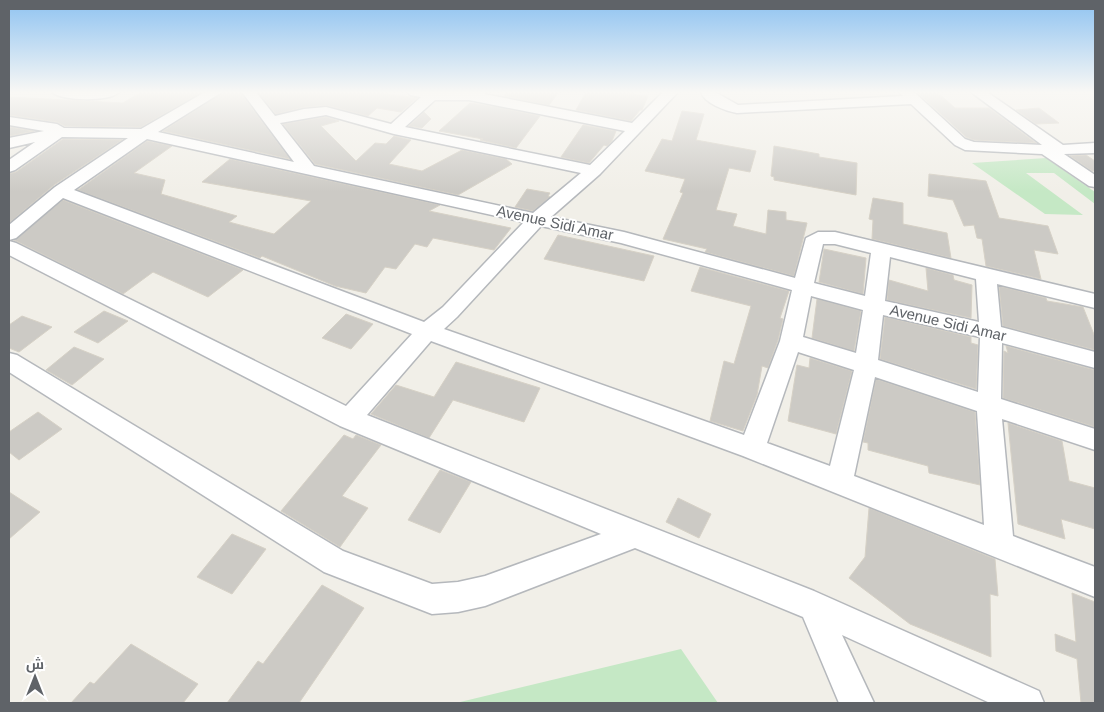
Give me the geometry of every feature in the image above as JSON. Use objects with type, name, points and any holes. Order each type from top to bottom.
[{"type":"street","points":[[9,168],[59,132],[57,128],[49,125]]},
{"type":"street","points":[[9,234],[61,191],[159,125]]},
{"type":"street","points":[[274,125],[307,168]]},
{"type":"street","points":[[380,125],[594,171]]},
{"type":"street","points":[[394,129],[398,125]]},
{"type":"street","points":[[621,125],[634,128]]},
{"type":"street","points":[[349,419],[427,331],[450,312],[537,220],[594,171],[638,125]]},
{"type":"street","points":[[942,125],[965,146],[980,149],[1095,148]]},
{"type":"street","points":[[1022,125],[1095,182]]},
{"type":"street","name":"Avenue Sidi Amar","points":[[9,143],[59,132],[144,134],[624,238],[874,306],[991,332],[1095,360]]},
{"type":"street","points":[[61,191],[427,331],[752,448],[1095,582]]},
{"type":"street","points":[[752,448],[791,341],[813,242],[818,238],[835,238],[880,251],[1095,301]]},
{"type":"street","points":[[9,247],[349,419],[814,606],[1027,703]]},
{"type":"street","points":[[839,483],[866,366],[880,251]]},
{"type":"street","points":[[986,275],[991,332],[989,406],[1000,546]]},
{"type":"street","points":[[791,341],[989,406],[1095,438]]},
{"type":"street","points":[[9,361],[334,562],[432,599],[458,597],[485,591],[636,534]]},
{"type":"street","points":[[814,606],[842,676],[857,703]]},
{"type":"green space","points":[[1046,158],[1095,192],[1095,204],[1054,173],[1026,173],[1083,215],[1045,214],[972,163]]},
{"type":"green space","points":[[681,649],[718,703],[456,703]]},
{"type":"building","points":[[63,125],[144,125],[141,127]]},
{"type":"building","points":[[172,125],[265,125],[290,159],[163,131]]},
{"type":"building","points":[[284,125],[324,125],[321,126],[356,161],[375,143],[386,144],[394,136],[411,140],[389,164],[422,171],[462,150],[506,159],[512,164],[458,195],[315,164]]},
{"type":"building","points":[[410,125],[425,125],[422,128]]},
{"type":"building","points":[[445,125],[533,125],[516,148],[480,140],[483,139],[439,131]]},
{"type":"building","points":[[583,125],[616,131],[612,141],[607,146],[604,145],[589,163],[561,157]]},
{"type":"building","points":[[677,125],[701,125],[696,140],[756,151],[750,172],[729,168],[716,210],[737,214],[733,226],[766,234],[768,210],[786,212],[786,220],[807,223],[794,276],[705,252],[707,249],[663,239],[683,193],[680,192],[685,179],[645,171],[662,139],[672,141]]},
{"type":"building","points":[[953,125],[1012,125],[1036,143],[974,140],[966,137]]},
{"type":"building","points":[[9,127],[34,131],[9,136]]},
{"type":"building","points":[[63,139],[122,140],[54,185],[9,223],[9,174],[16,172]]},
{"type":"building","points":[[147,141],[172,146],[134,173],[165,180],[161,194],[237,216],[229,222],[274,234],[311,201],[202,182],[230,159],[440,205],[429,211],[511,228],[494,250],[433,238],[427,247],[415,244],[396,269],[385,267],[366,293],[335,286],[262,256],[260,258],[78,190]]},
{"type":"building","points":[[774,146],[819,154],[819,157],[857,163],[856,195],[774,180],[774,177],[771,176]]},
{"type":"building","points":[[1086,155],[1095,161],[1095,171],[1092,171],[1070,156]]},
{"type":"building","points":[[929,174],[986,181],[999,218],[1048,226],[1058,254],[1034,250],[1041,279],[986,266],[982,239],[977,238],[974,225],[964,226],[953,200],[928,196]]},
{"type":"building","points":[[527,189],[550,193],[548,196],[550,197],[533,211],[515,207]]},
{"type":"building","points":[[873,198],[903,203],[903,224],[947,233],[951,258],[872,239],[873,220],[869,219]]},
{"type":"building","points":[[63,200],[243,270],[208,297],[153,272],[123,294],[14,240]]},
{"type":"building","points":[[558,235],[654,256],[644,281],[544,259]]},
{"type":"building","points":[[824,249],[866,258],[863,294],[819,282]]},
{"type":"building","points":[[700,267],[789,291],[780,318],[783,319],[778,340],[768,368],[762,366],[757,395],[743,431],[710,421],[724,361],[734,364],[751,306],[691,291]]},
{"type":"building","points":[[926,268],[953,275],[954,280],[972,285],[971,318],[887,300],[889,280],[928,291]]},
{"type":"building","points":[[999,286],[1046,298],[1047,301],[1083,307],[1095,337],[1095,350],[1003,326]]},
{"type":"building","points":[[817,299],[861,311],[854,351],[812,338]]},
{"type":"building","points":[[104,311],[128,321],[98,343],[74,332]]},
{"type":"building","points":[[346,314],[373,324],[351,349],[322,338]]},
{"type":"building","points":[[22,316],[52,327],[19,352],[9,348],[9,325]]},
{"type":"building","points":[[885,317],[971,337],[971,343],[978,345],[976,389],[880,359]]},
{"type":"building","points":[[1006,346],[1095,370],[1095,427],[1003,398],[1004,351],[1008,353]]},
{"type":"building","points":[[74,347],[104,359],[72,385],[46,370]]},
{"type":"building","points":[[810,358],[852,371],[836,434],[788,421],[797,365],[809,368]]},
{"type":"building","points":[[456,362],[540,388],[524,422],[453,400],[429,438],[371,414],[396,385],[434,397]]},
{"type":"building","points":[[876,379],[975,412],[980,485],[929,473],[928,466],[868,450],[868,443],[863,442]]},
{"type":"building","points":[[38,412],[62,429],[19,460],[9,452],[9,432]]},
{"type":"building","points":[[1008,423],[1062,441],[1069,481],[1095,488],[1095,529],[1061,519],[1065,539],[1018,524]]},
{"type":"building","points":[[344,435],[353,439],[356,435],[381,445],[342,496],[368,508],[340,547],[281,511]]},
{"type":"building","points":[[440,470],[471,482],[440,533],[408,520]]},
{"type":"building","points":[[9,492],[40,512],[9,539]]},
{"type":"building","points":[[678,498],[711,514],[699,538],[666,522]]},
{"type":"building","points":[[869,508],[995,559],[998,596],[990,594],[991,657],[910,624],[849,578],[865,557]]},
{"type":"building","points":[[232,534],[266,549],[232,594],[197,577]]},
{"type":"building","points":[[322,585],[364,608],[299,703],[227,703],[258,661],[263,664]]},
{"type":"building","points":[[1072,593],[1095,602],[1095,703],[1081,703],[1077,659],[1056,651],[1055,634],[1076,642]]},
{"type":"building","points":[[131,644],[198,684],[183,703],[71,703],[90,682],[94,684]]}]
